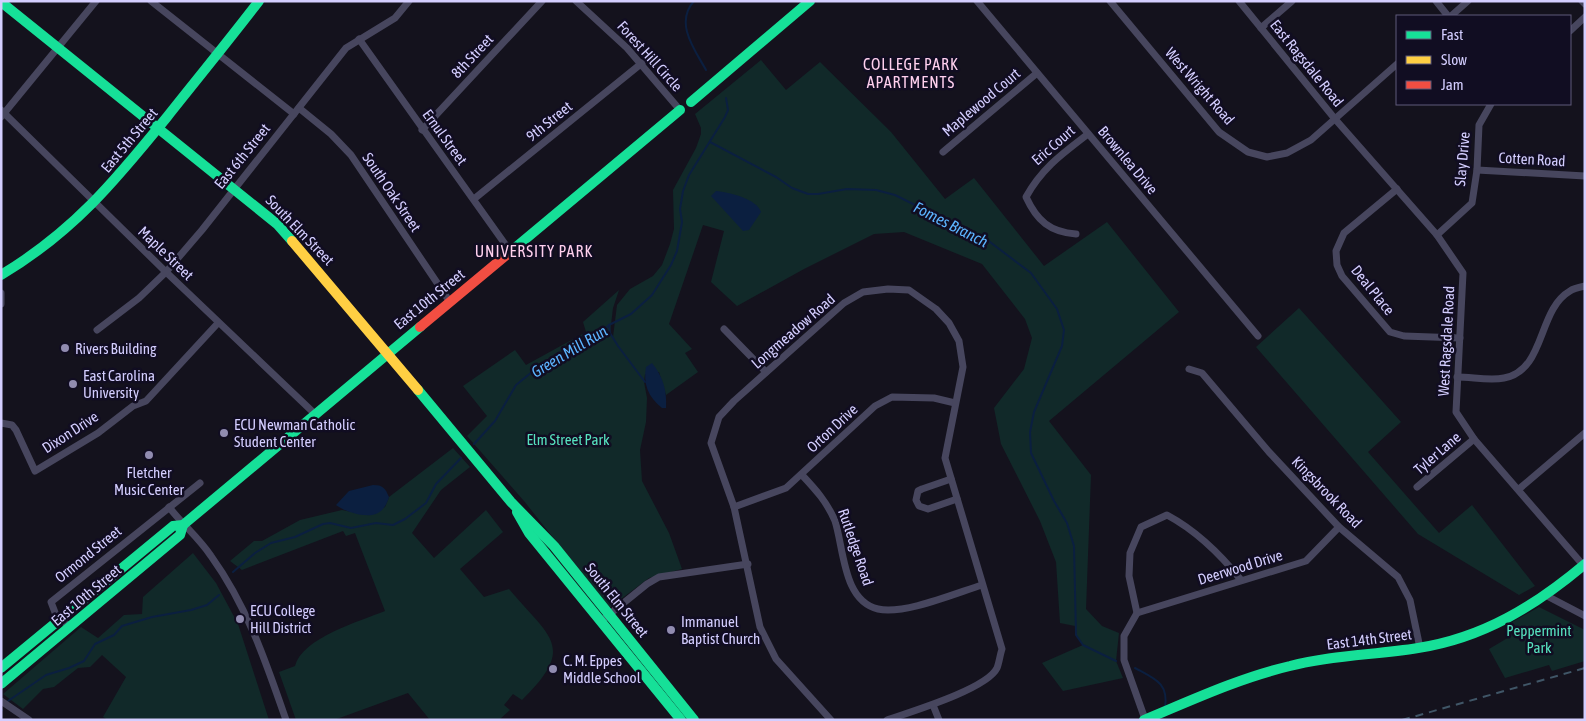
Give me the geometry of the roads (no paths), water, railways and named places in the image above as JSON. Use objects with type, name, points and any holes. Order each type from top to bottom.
[{"type":"street","points":[[2,113],[60,47],[96,1]]},
{"type":"street","name":"South Oak Street","points":[[151,1],[296,111],[331,134],[351,155],[450,302]]},
{"type":"street","name":"East 5th Street","points":[[1,275],[32,258],[96,204],[159,128],[259,1]]},
{"type":"street","name":"East 6th Street","points":[[97,330],[139,298],[166,272],[346,48],[395,18],[409,1]]},
{"type":"street","name":"8th Street","points":[[422,130],[542,1]]},
{"type":"street","name":"Forest Hill Circle","points":[[576,1],[642,63],[680,110]]},
{"type":"street","name":"East 10th Street","points":[[1,684],[180,535],[183,525],[810,1]]},
{"type":"street","name":"Brownlea Drive","points":[[977,1],[1258,336]]},
{"type":"street","name":"West Wright Road","points":[[1110,1],[1219,132],[1248,152],[1267,157],[1287,153],[1311,140],[1396,65]]},
{"type":"street","name":"East Ragsdale Road","points":[[1239,1],[1335,119]]},
{"type":"street","points":[[1261,28],[1292,1]]},
{"type":"street","points":[[1436,1],[1449,15]]},
{"type":"street","points":[[1451,15],[1468,1]]},
{"type":"street","points":[[1582,1],[1585,4]]},
{"type":"street","name":"South Elm Street","points":[[1,2],[60,47],[277,224],[511,502],[533,530],[544,553],[604,618],[646,659],[694,720]]},
{"type":"street","points":[[1571,30],[1585,17]]},
{"type":"street","name":"Ernul Street","points":[[359,39],[510,251]]},
{"type":"street","name":"9th Street","points":[[474,199],[642,63]]},
{"type":"street","name":"Maplewood Court","points":[[943,152],[1037,73]]},
{"type":"street","name":"Slay Drive","points":[[1437,235],[1472,203],[1477,170],[1479,125],[1490,105]]},
{"type":"street","name":"Maple Street","points":[[2,113],[218,323],[315,414]]},
{"type":"street","name":"West Ragsdale Road","points":[[1335,119],[1437,235],[1463,273],[1456,412],[1474,438],[1584,564]]},
{"type":"street","name":"Eric Court","points":[[1076,234],[1061,233],[1045,226],[1033,212],[1026,197],[1036,178],[1088,134]]},
{"type":"street","name":"Cotten Road","points":[[1477,170],[1585,176]]},
{"type":"street","name":"Deal Place","points":[[1397,189],[1344,233],[1336,251],[1337,265],[1342,276],[1390,332],[1404,336],[1460,338]]},
{"type":"street","points":[[1457,377],[1504,378],[1518,373],[1528,364],[1557,303],[1570,291],[1585,286]]},
{"type":"street","name":"Longmeadow Road","points":[[831,720],[776,659],[760,628],[748,564],[734,507],[711,443],[719,417],[734,401],[844,303],[864,292],[888,289],[909,290],[936,309],[949,322],[960,341],[963,367],[945,458],[1002,649],[996,669],[985,680],[933,704],[887,720]]},
{"type":"street","points":[[1,293],[1,304]]},
{"type":"street","name":"Dixon Drive","points":[[1,423],[12,426],[18,433],[35,471],[98,433],[133,406],[146,401],[218,323]]},
{"type":"street","points":[[724,329],[766,372]]},
{"type":"street","name":"Kingsbrook Road","points":[[1189,369],[1202,373],[1269,452],[1339,527],[1398,577],[1410,600],[1420,648]]},
{"type":"street","name":"Orton Drive","points":[[734,507],[786,488],[875,406],[892,396],[934,398],[955,403]]},
{"type":"street","points":[[1519,489],[1585,433]]},
{"type":"street","name":"Tyler Lane","points":[[1417,487],[1474,438]]},
{"type":"street","name":"Rutledge Road","points":[[802,475],[823,497],[835,522],[852,585],[862,602],[879,610],[912,608],[982,585]]},
{"type":"street","points":[[951,479],[922,489],[918,492],[916,500],[919,506],[928,509],[957,499]]},
{"type":"street","name":"Ormond Street","points":[[60,619],[53,611],[51,602],[200,483]]},
{"type":"street","points":[[169,507],[209,553],[237,596],[254,631],[286,720]]},
{"type":"street","points":[[1144,720],[1124,660],[1124,636],[1137,613],[1130,576],[1130,552],[1141,527],[1167,515],[1184,524],[1230,566],[1241,580]]},
{"type":"street","name":"East 10th Street","points":[[1,668],[173,526],[183,525]]},
{"type":"street","name":"Deerwood Drive","points":[[1137,613],[1306,561],[1339,527]]},
{"type":"street","name":"South Elm Street","points":[[533,530],[554,546],[637,666],[681,720]]},
{"type":"street","points":[[544,553],[554,546]]},
{"type":"street","points":[[604,618],[647,584],[659,577],[748,564]]},
{"type":"street","name":"East 14th Street","points":[[1144,720],[1246,678],[1312,661],[1420,648],[1476,634],[1523,612],[1547,596],[1584,564]]},
{"type":"street","points":[[1547,596],[1585,616]]},
{"type":"street","points":[[60,619],[70,628]]},
{"type":"street","points":[[637,666],[646,659]]},
{"type":"street","points":[[1,701],[23,718],[30,720]]},
{"type":"street","points":[[933,704],[939,720]]},
{"type":"water","points":[[716,191],[742,197],[758,207],[761,212],[749,230],[743,231],[711,196]]},
{"type":"water","points":[[652,363],[664,384],[666,408],[662,408],[657,404],[650,395],[646,385],[646,367]]},
{"type":"water","points":[[373,485],[383,488],[389,497],[384,508],[378,513],[373,515],[356,514],[336,505],[349,491]]},
{"type":"waterway","name":"Green Mill Run","points":[[694,1],[688,9],[686,27],[692,45],[706,70]]},
{"type":"waterway","name":"Green Mill Run","points":[[474,444],[495,421],[516,385],[532,372],[591,342],[609,325],[631,314],[652,295],[671,265],[677,251],[682,222],[680,209],[683,191],[689,175],[725,117],[728,110],[726,98]]},
{"type":"waterway","name":"Fomes Branch","points":[[710,142],[776,177],[792,188],[808,194],[847,189],[876,190],[895,195],[939,219],[982,236],[1031,273],[1057,309],[1064,330],[1062,346],[1034,412],[1030,432],[1031,453],[1067,523],[1074,546],[1076,635],[1083,645],[1116,661]]},
{"type":"waterway","points":[[609,325],[610,333],[618,346],[645,382]]},
{"type":"waterway","name":"Green Mill Run","points":[[233,572],[255,553],[271,543],[295,537],[323,524],[330,523],[351,528],[376,523],[393,525],[405,519],[426,503],[436,484],[461,458]]},
{"type":"waterway","name":"Green Mill Run","points":[[8,701],[46,675],[84,661],[95,644],[114,635],[122,626],[152,617],[207,605],[219,595]]},
{"type":"waterway","name":"Fomes Branch","points":[[1135,668],[1154,679],[1163,687],[1166,700],[1165,708]]},
{"type":"railway","points":[[1402,720],[1585,668]]},
{"type":"place","name":"Rivers Building","points":[[65,348]]},
{"type":"place","name":"East Carolina University","points":[[73,384]]},
{"type":"place","name":"ECU Newman Catholic Student Center","points":[[224,433]]},
{"type":"place","name":"Fletcher Music Center","points":[[149,455]]},
{"type":"place","name":"ECU College Hill District","points":[[240,619]]},
{"type":"place","name":"Immanuel Baptist Church","points":[[671,630]]},
{"type":"place","name":"C. M. Eppes Middle School","points":[[553,669]]},
{"type":"district","name":"COLLEGE PARK APARTMENTS","points":[[911,73]]},
{"type":"district","name":"UNIVERSITY PARK","points":[[534,251]]},
{"type":"park label","name":"Elm Street Park","points":[[568,439]]},
{"type":"park label","name":"Peppermint Park","points":[[1539,638]]}]
